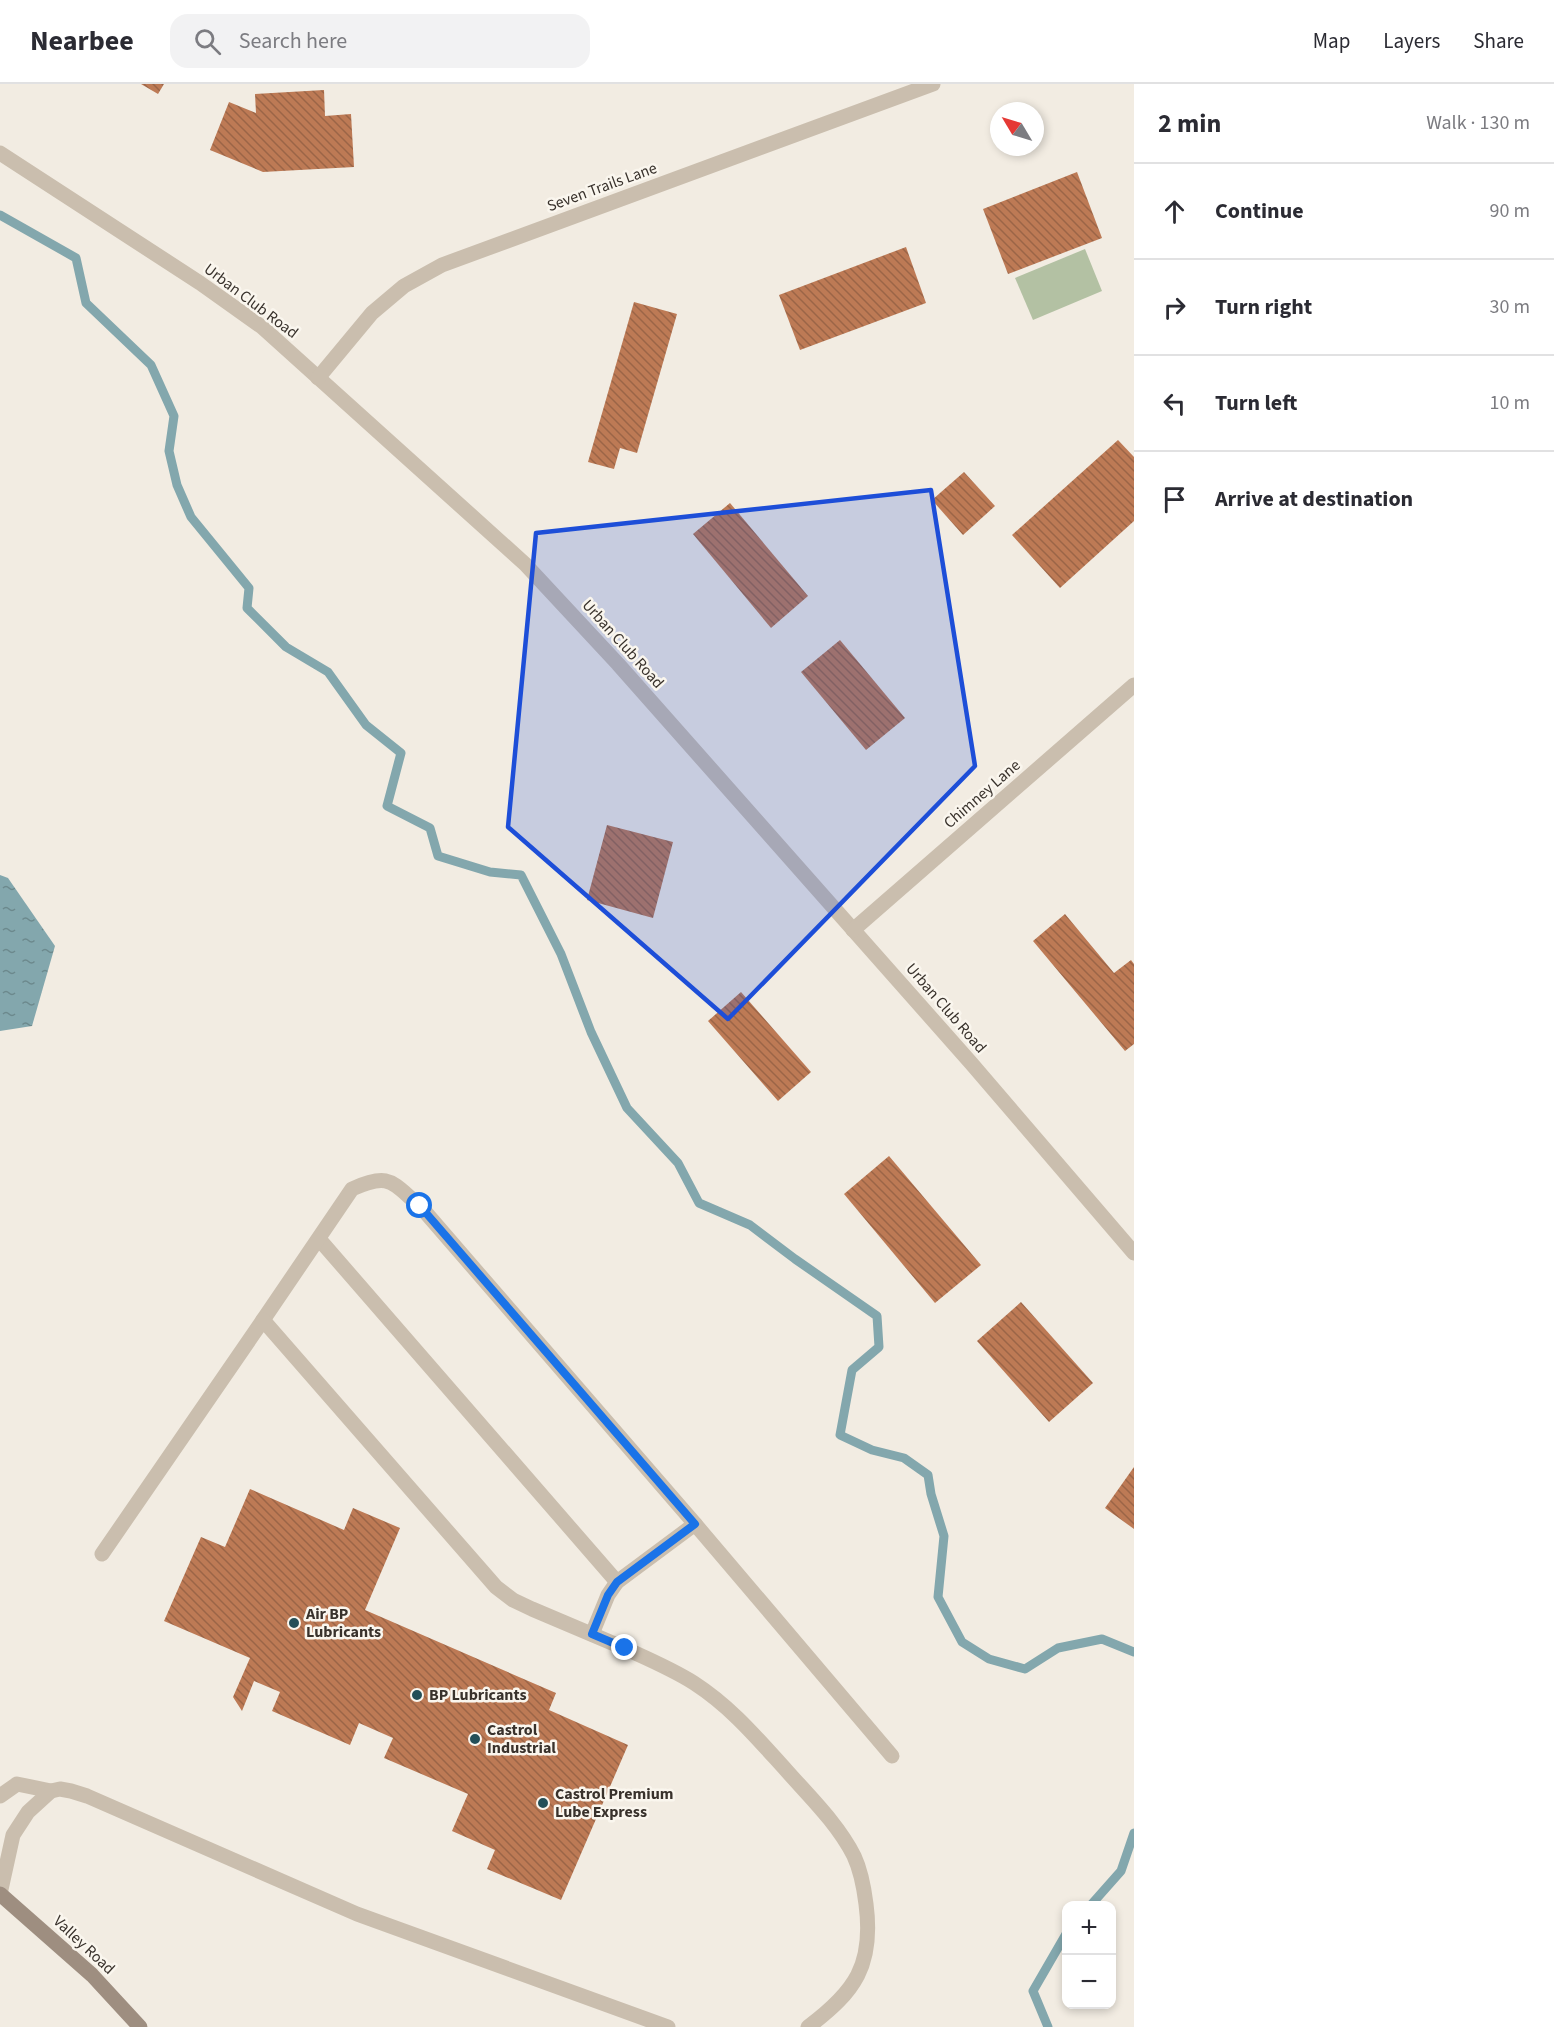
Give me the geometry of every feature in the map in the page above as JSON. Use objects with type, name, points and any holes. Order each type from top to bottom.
[{"type":"main road","name":"Valley Road","points":[[0,1894],[92,1975],[140,2027]]},
{"type":"street","name":"Seven Trails Lane","points":[[318,378],[372,313],[404,286],[442,266],[933,84]]},
{"type":"street","name":"Urban Club Road","points":[[0,153],[200,283],[262,327],[525,564],[618,664],[1134,1252]]},
{"type":"street","name":"Chimney Lane","points":[[853,930],[1134,685]]},
{"type":"street","points":[[102,1554],[352,1189],[372,1180],[390,1181],[420,1206],[892,1756]]},
{"type":"street","points":[[319,1239],[617,1582]]},
{"type":"street","points":[[263,1320],[496,1587],[522,1605],[675,1672],[719,1700],[740,1719],[808,1794],[842,1836],[854,1856],[863,1880],[868,1919],[866,1957],[858,1977],[846,1993],[808,2027]]},
{"type":"street","points":[[592,1634],[608,1595],[617,1582],[695,1524]]},
{"type":"street","points":[[0,1796],[17,1784],[51,1791],[60,1789],[87,1796],[357,1914],[668,2027]]},
{"type":"street","points":[[0,1894],[13,1835],[28,1812],[51,1791]]},
{"type":"highlighted area","points":[[931,490],[975,766],[728,1019],[508,827],[536,533]]},
{"type":"green space","points":[[1085,249],[1102,291],[1033,320],[1015,278]]},
{"type":"water","points":[[0,875],[8,878],[55,946],[32,1026],[0,1031]]},
{"type":"building","points":[[141,84],[164,84],[158,94]]},
{"type":"building","points":[[324,90],[325,116],[351,114],[354,167],[263,172],[210,150],[229,102],[256,113],[255,94]]},
{"type":"building","points":[[1077,172],[1102,238],[1008,274],[983,209]]},
{"type":"building","points":[[906,247],[926,303],[800,350],[779,295]]},
{"type":"building","points":[[634,302],[677,314],[637,453],[620,448],[614,469],[588,462]]},
{"type":"building","points":[[1118,440],[1134,457],[1134,521],[1060,588],[1012,535]]},
{"type":"building","points":[[964,472],[995,506],[963,535],[932,500]]},
{"type":"building","points":[[730,503],[808,596],[771,628],[693,534]]},
{"type":"building","points":[[840,640],[905,718],[866,750],[801,672]]},
{"type":"building","points":[[607,825],[673,842],[653,918],[587,900]]},
{"type":"building","points":[[1065,914],[1114,973],[1131,960],[1134,964],[1134,1044],[1125,1051],[1033,941]]},
{"type":"building","points":[[741,992],[811,1072],[778,1101],[708,1021]]},
{"type":"building","points":[[889,1156],[981,1265],[935,1303],[844,1194]]},
{"type":"building","points":[[1021,1302],[1093,1383],[1049,1422],[977,1341]]},
{"type":"building","points":[[1134,1467],[1134,1529],[1105,1508]]},
{"type":"building","name":"BP Lubricants","points":[[250,1489],[344,1530],[353,1508],[400,1528],[365,1610],[556,1693],[549,1710],[628,1745],[561,1900],[487,1869],[495,1850],[452,1831],[468,1794],[384,1758],[393,1738],[359,1723],[350,1745],[272,1711],[280,1692],[254,1681],[242,1711],[233,1697],[250,1658],[164,1621],[201,1537],[225,1547]]},
{"type":"waterway","points":[[0,215],[76,258],[86,303],[151,365],[174,416],[169,451],[177,485],[191,517],[249,588],[247,608],[286,647],[328,672],[366,725],[401,753],[387,806],[430,828],[438,856],[490,872],[521,875],[561,954],[591,1032],[627,1108],[678,1163],[699,1203],[750,1225],[877,1316],[879,1347],[852,1370],[840,1435],[872,1450],[904,1458],[928,1475],[931,1494],[944,1536],[938,1597],[962,1642],[989,1659],[1025,1669],[1058,1648],[1102,1639],[1134,1652]]},
{"type":"waterway","points":[[1094,1901],[1121,1871],[1134,1833]]},
{"type":"waterway","points":[[1048,2027],[1033,1991],[1062,1941]]},
{"type":"place","name":"Air BP Lubricants","points":[[294,1623]]},
{"type":"place","name":"BP Lubricants","points":[[417,1695]]},
{"type":"place","name":"Castrol Industrial","points":[[475,1739]]},
{"type":"place","name":"Castrol Premium Lube Express","points":[[543,1803]]},
{"type":"route","points":[[420,1206],[695,1524],[617,1582],[608,1595],[592,1634],[625,1648]]}]
